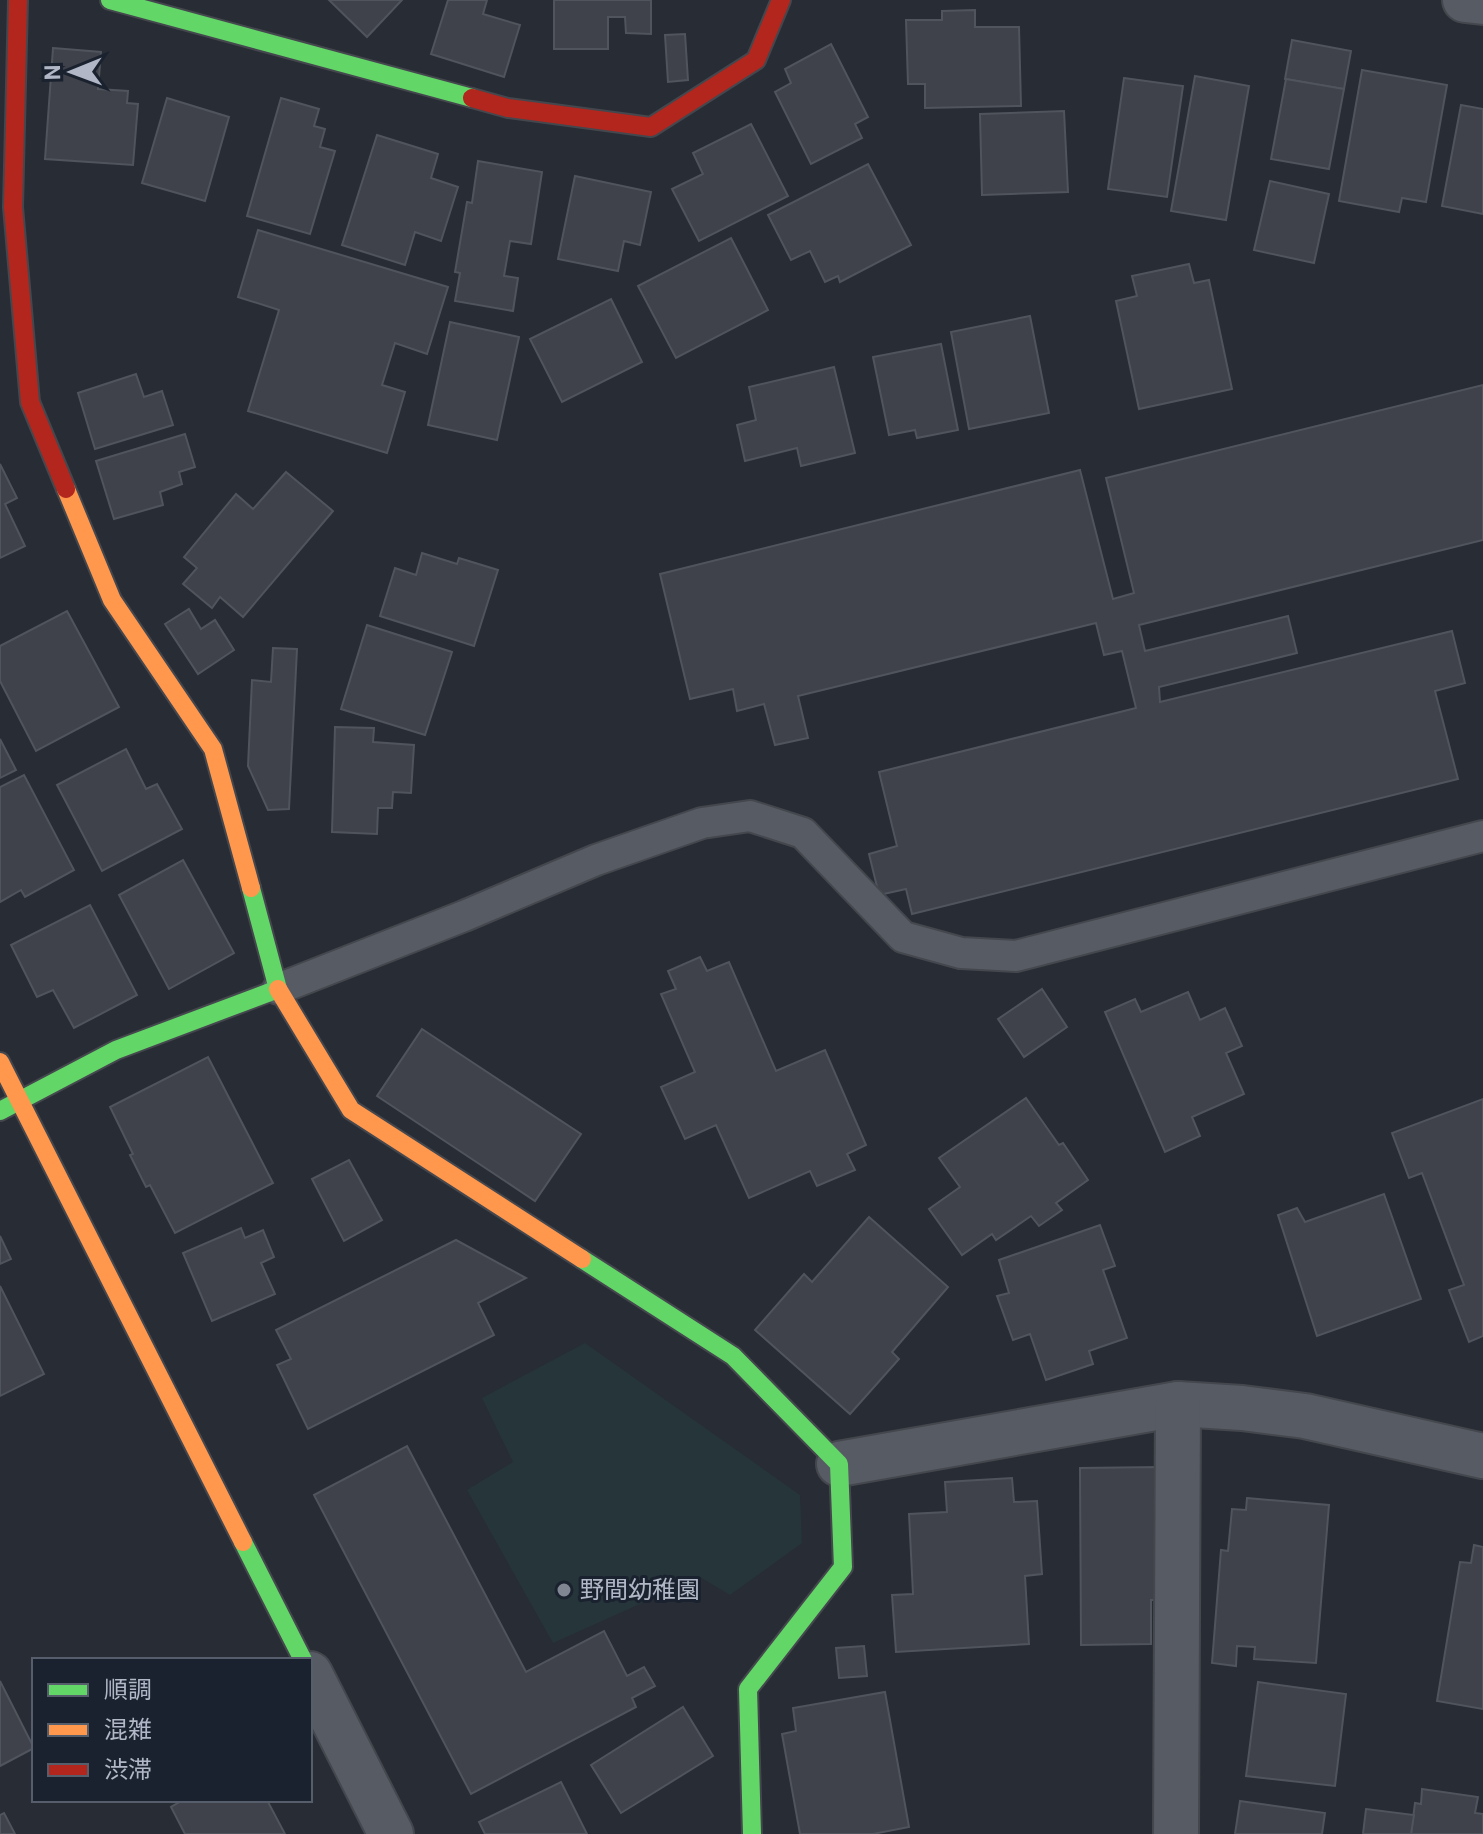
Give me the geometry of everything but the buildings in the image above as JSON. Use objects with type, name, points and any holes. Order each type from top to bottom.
[{"type":"street","points":[[18,0],[13,207],[30,402],[112,600],[213,749],[278,989],[351,1110],[733,1356],[839,1464],[843,1567],[748,1689],[752,1834]]},
{"type":"street","points":[[110,0],[508,108],[651,127],[756,60],[781,0]]},
{"type":"street","points":[[1465,0],[1483,2]]},
{"type":"street","points":[[0,1111],[116,1050],[278,989]]},
{"type":"street","points":[[0,1062],[302,1658]]},
{"type":"street","points":[[839,1464],[1178,1404],[1305,1416],[1483,1456]]},
{"type":"street","points":[[1176,1834],[1178,1404]]},
{"type":"street","points":[[312,1678],[391,1834]]},
{"type":"lane","points":[[278,989],[596,860],[702,823],[750,816],[803,833],[903,937],[961,953],[1016,956],[1483,836]]},
{"type":"shaded area","points":[[585,1343],[800,1495],[802,1543],[730,1595],[700,1577],[553,1643],[467,1490],[513,1462],[482,1398]]},
{"type":"traffic: fast","points":[[110,0],[472,98]]},
{"type":"traffic: fast","points":[[0,1111],[116,1050],[278,989],[251,888]]},
{"type":"traffic: fast","points":[[582,1259],[733,1356],[839,1464],[843,1567],[748,1689],[752,1834]]},
{"type":"traffic: fast","points":[[243,1542],[302,1658]]},
{"type":"traffic: slow","points":[[66,489],[112,600],[213,749],[251,888]]},
{"type":"traffic: slow","points":[[278,989],[351,1110],[582,1259]]},
{"type":"traffic: slow","points":[[0,1062],[243,1542]]},
{"type":"traffic: jam","points":[[18,0],[13,207],[30,402],[66,489]]},
{"type":"traffic: jam","points":[[472,98],[508,108],[651,127],[756,60],[781,0]]},
{"type":"place","name":"野間幼稚園","points":[[564,1590]]}]
